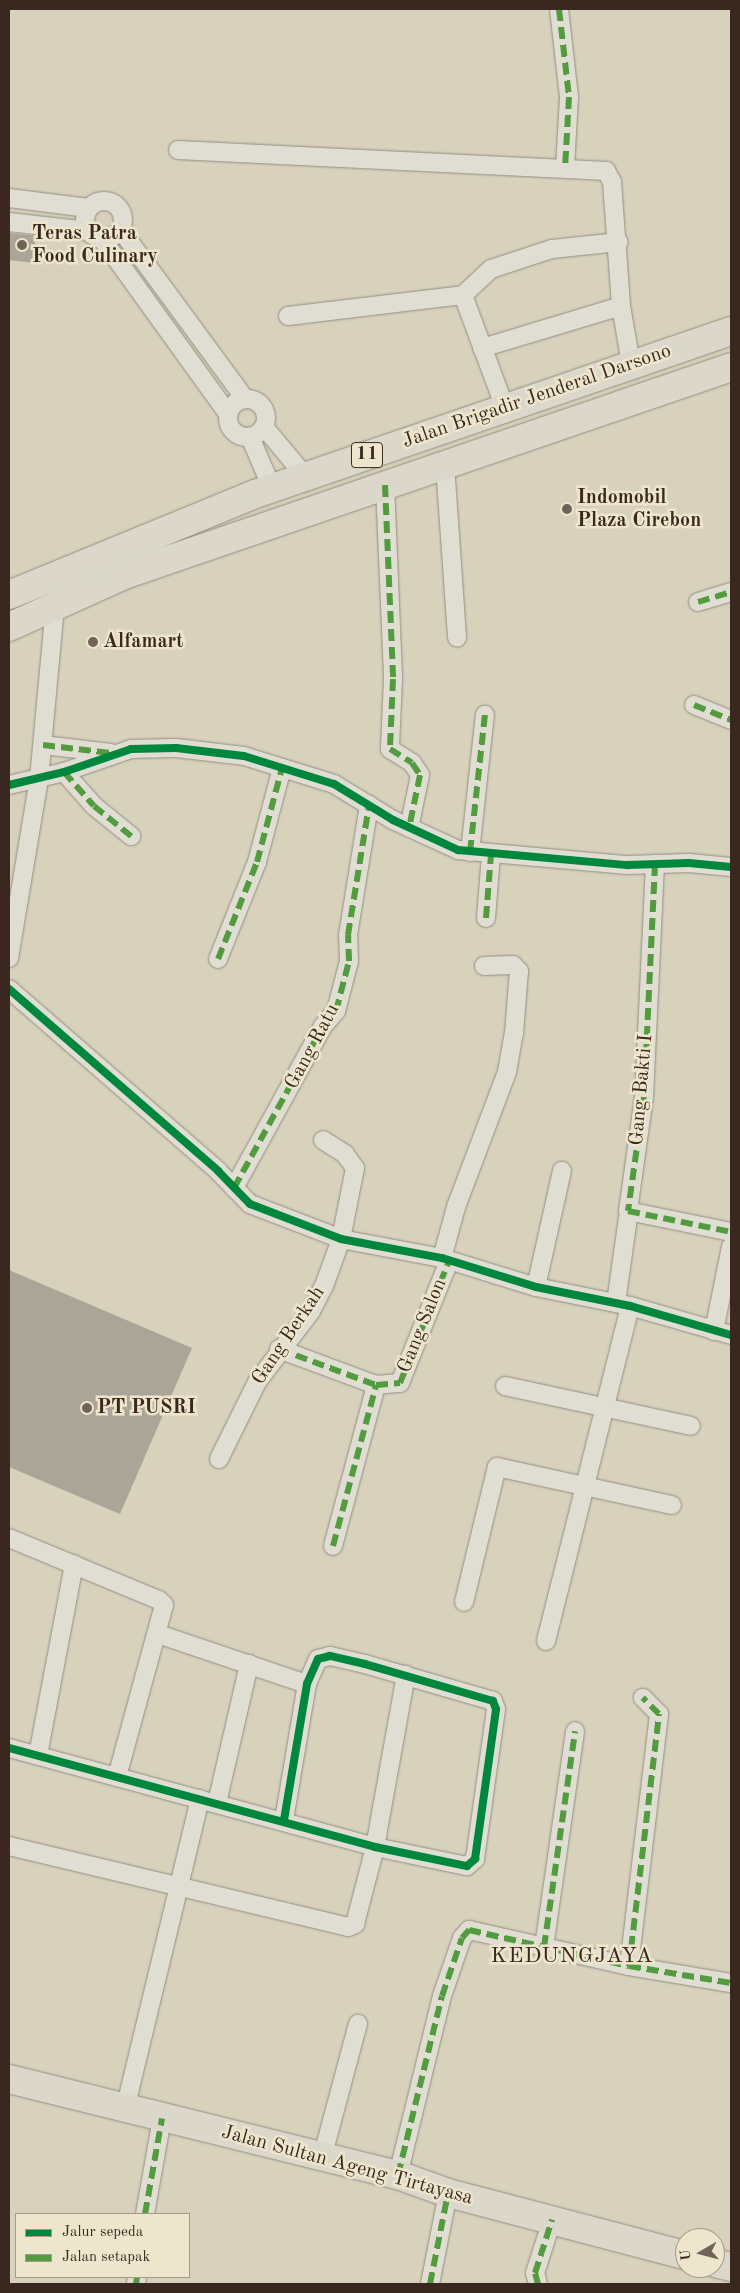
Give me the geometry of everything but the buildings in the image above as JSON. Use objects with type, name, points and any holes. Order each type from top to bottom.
[{"type":"main road","name":"Jalan Brigadir Jenderal Darsono","points":[[9,596],[81,563],[272,488],[731,331]]},
{"type":"main road","name":"Jalan Brigadir Jenderal Darsono","points":[[9,626],[91,588],[731,367]]},
{"type":"main road","points":[[81,563],[91,588]]},
{"type":"main road","name":"Jalan Sultan Ageng Tirtayasa","points":[[9,2079],[398,2176],[448,2193],[675,2252]]},
{"type":"street","points":[[559,9],[569,97],[565,168]]},
{"type":"street","points":[[178,150],[259,157],[603,169],[610,175],[619,242],[621,306],[631,364]]},
{"type":"street","points":[[9,198],[88,208],[101,200],[115,203],[123,215],[121,230],[245,399],[263,407],[257,432],[272,488]]},
{"type":"street","points":[[88,208],[85,224],[228,414],[231,429],[257,432],[305,476]]},
{"type":"street","points":[[9,222],[95,235],[121,230]]},
{"type":"street","points":[[288,316],[463,296],[491,269],[552,249],[619,242]]},
{"type":"street","points":[[463,296],[505,408]]},
{"type":"street","points":[[482,348],[621,306]]},
{"type":"street","points":[[228,414],[237,401],[245,399]]},
{"type":"street","points":[[445,465],[457,638]]},
{"type":"street","points":[[385,485],[393,679],[390,749],[412,763],[420,775],[409,828]]},
{"type":"street","points":[[698,602],[731,592]]},
{"type":"street","points":[[9,958],[43,745],[55,605]]},
{"type":"street","points":[[694,705],[731,720]]},
{"type":"street","points":[[470,852],[485,715]]},
{"type":"street","points":[[43,745],[116,754]]},
{"type":"street","points":[[9,785],[64,772],[116,754],[148,747],[176,748],[244,756],[334,784],[409,828],[470,852],[627,865],[655,864],[731,868]]},
{"type":"street","points":[[218,959],[256,862],[282,768]]},
{"type":"street","points":[[64,772],[94,806],[131,836]]},
{"type":"street","name":"Gang Ratu","points":[[234,1188],[323,1026],[336,1011],[349,961],[348,935],[369,805]]},
{"type":"street","points":[[486,918],[492,854]]},
{"type":"street","name":"Gang Bakti I","points":[[655,864],[644,1097],[628,1211],[731,1232]]},
{"type":"street","points":[[445,1259],[462,1190],[507,1072],[514,1034],[517,967],[484,966]]},
{"type":"street","points":[[9,990],[250,1204],[340,1239],[445,1259],[536,1287],[623,1305],[731,1335]]},
{"type":"street","name":"Gang Berkah","points":[[219,1459],[256,1382],[279,1349],[310,1311],[324,1286],[340,1239],[355,1168],[345,1154],[323,1140]]},
{"type":"street","points":[[536,1287],[562,1172]]},
{"type":"street","points":[[546,1641],[605,1406],[623,1305],[628,1218]]},
{"type":"street","points":[[714,1331],[731,1247]]},
{"type":"street","name":"Gang Salon","points":[[279,1349],[376,1385],[400,1384],[404,1378],[445,1259]]},
{"type":"street","points":[[333,1546],[376,1385]]},
{"type":"street","points":[[505,1386],[691,1426]]},
{"type":"street","points":[[464,1602],[494,1468],[586,1485],[672,1505]]},
{"type":"street","points":[[9,1538],[159,1600],[165,1611],[117,1777]]},
{"type":"street","points":[[38,1755],[74,1564]]},
{"type":"street","points":[[158,1634],[307,1684]]},
{"type":"street","points":[[9,1748],[284,1820],[375,1847],[458,1866],[467,1866],[475,1859],[496,1709],[488,1698],[330,1656],[318,1659],[307,1684],[284,1820]]},
{"type":"street","points":[[125,2109],[178,1887],[209,1801],[249,1664]]},
{"type":"street","points":[[9,1846],[348,1927],[360,1917],[375,1847],[406,1675]]},
{"type":"street","points":[[629,1966],[659,1714],[643,1698]]},
{"type":"street","points":[[544,1947],[575,1731]]},
{"type":"street","points":[[398,2176],[442,1996],[464,1934],[472,1929],[629,1966],[731,1983]]},
{"type":"street","points":[[322,2158],[358,2024]]},
{"type":"street","points":[[145,2213],[162,2118]]},
{"type":"street","points":[[430,2284],[448,2193]]},
{"type":"street","points":[[538,2284],[535,2273],[552,2220]]},
{"type":"marked path","points":[[559,9],[569,97],[565,168]]},
{"type":"marked path","points":[[385,485],[393,679],[390,749],[412,763],[420,775],[409,828]]},
{"type":"marked path","points":[[698,602],[731,592]]},
{"type":"marked path","points":[[694,705],[731,720]]},
{"type":"marked path","points":[[470,852],[485,715]]},
{"type":"marked path","points":[[43,745],[111,753]]},
{"type":"marked path","points":[[218,959],[257,862],[282,768]]},
{"type":"marked path","points":[[64,772],[94,806],[131,836]]},
{"type":"marked path","points":[[234,1188],[323,1026],[336,1011],[349,961],[348,935],[369,805]]},
{"type":"marked path","points":[[486,918],[491,854],[487,853]]},
{"type":"marked path","points":[[655,864],[644,1097],[628,1211],[731,1232]]},
{"type":"marked path","points":[[279,1349],[376,1385],[400,1383],[449,1261]]},
{"type":"marked path","points":[[333,1546],[376,1385]]},
{"type":"marked path","points":[[629,1966],[659,1714],[643,1698]]},
{"type":"marked path","points":[[544,1947],[575,1731]]},
{"type":"marked path","points":[[398,2175],[442,1996],[462,1938],[469,1930],[629,1966],[731,1983]]},
{"type":"marked path","points":[[145,2213],[162,2119]]},
{"type":"marked path","points":[[430,2284],[448,2193]]},
{"type":"marked path","points":[[538,2284],[535,2273],[552,2220]]},
{"type":"marked path","points":[[136,2284],[137,2278]]},
{"type":"cycle path","points":[[9,785],[64,772],[131,749],[176,748],[244,756],[334,784],[393,820],[458,850],[627,865],[689,863],[731,867]]},
{"type":"cycle path","points":[[9,989],[218,1171],[250,1204],[341,1239],[442,1258],[536,1287],[630,1306],[731,1335]]},
{"type":"cycle path","points":[[9,1748],[375,1847],[467,1866],[475,1859],[496,1709],[493,1701],[365,1664],[330,1656],[318,1659],[307,1684],[284,1820]]},
{"type":"place","name":"Teras Patra Food Culinary","points":[[22,245]]},
{"type":"place","name":"Indomobil Plaza Cirebon","points":[[567,509]]},
{"type":"place","name":"Alfamart","points":[[93,642]]},
{"type":"place","name":"PT PUSRI","points":[[87,1408]]},
{"type":"district","name":"KEDUNGJAYA","points":[[572,1957]]}]
